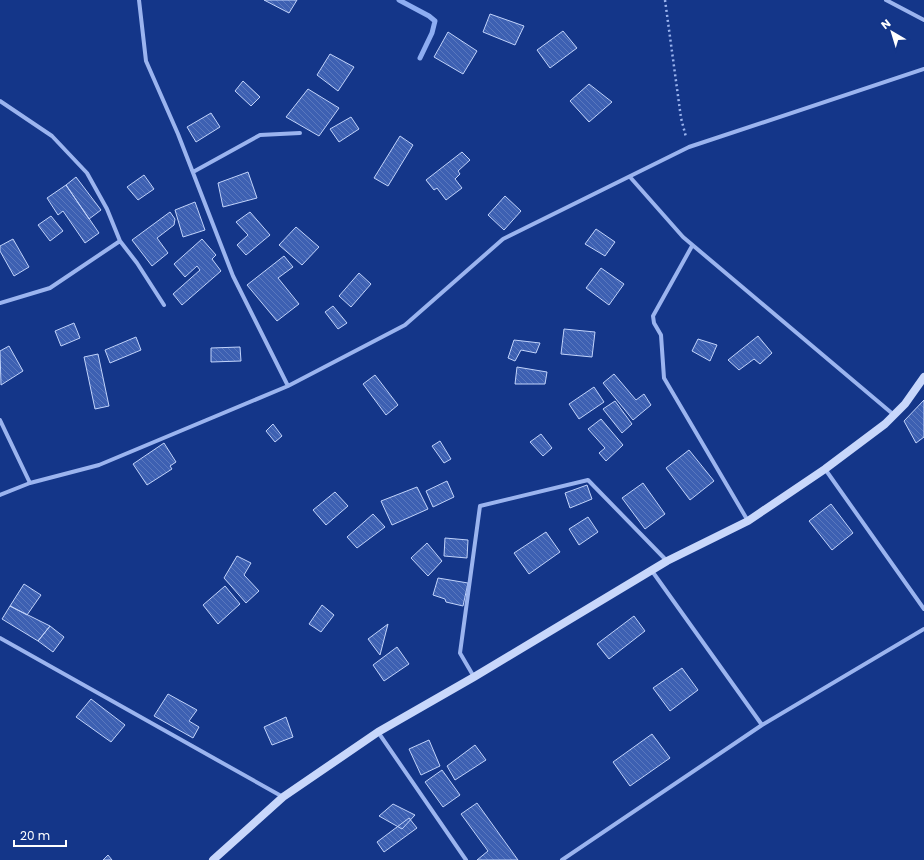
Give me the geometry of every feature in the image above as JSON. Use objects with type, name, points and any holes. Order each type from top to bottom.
[{"type":"main road","points":[[213,860],[283,797],[378,732],[474,677],[667,561],[748,521],[825,469],[885,424],[905,404],[924,377]]},
{"type":"street","points":[[139,0],[146,61],[193,172],[233,276],[288,386]]},
{"type":"street","points":[[886,0],[924,20]]},
{"type":"street","points":[[0,495],[30,483],[99,465],[288,386],[405,325],[503,239],[689,147],[924,69]]},
{"type":"street","points":[[0,101],[52,136],[86,174],[107,209],[120,241],[137,263],[164,305]]},
{"type":"street","points":[[193,172],[260,135],[300,133]]},
{"type":"street","points":[[630,177],[692,246],[894,415]]},
{"type":"street","points":[[0,303],[50,288],[120,241]]},
{"type":"street","points":[[692,246],[653,316],[654,323],[661,335],[664,378],[748,521]]},
{"type":"street","points":[[0,420],[30,483]]},
{"type":"street","points":[[825,469],[924,609]]},
{"type":"street","points":[[474,677],[460,653],[480,506],[588,480],[667,561]]},
{"type":"street","points":[[652,571],[762,725]]},
{"type":"street","points":[[562,860],[762,725],[924,629]]},
{"type":"street","points":[[0,638],[283,797]]},
{"type":"street","points":[[378,732],[466,860]]},
{"type":"path","points":[[665,0],[681,118],[689,147]]},
{"type":"building","points":[[264,0],[297,0],[289,13]]},
{"type":"building","points":[[490,14],[524,26],[515,45],[483,32]]},
{"type":"building","points":[[563,31],[577,48],[550,68],[537,50]]},
{"type":"building","points":[[448,32],[477,51],[463,74],[434,57]]},
{"type":"building","points":[[330,54],[354,67],[338,91],[317,75]]},
{"type":"building","points":[[243,81],[260,97],[251,106],[235,91]]},
{"type":"building","points":[[589,84],[612,102],[589,122],[570,101]]},
{"type":"building","points":[[308,89],[339,108],[319,136],[286,117]]},
{"type":"building","points":[[211,113],[220,127],[196,142],[187,127]]},
{"type":"building","points":[[351,117],[359,129],[339,142],[330,129]]},
{"type":"building","points":[[400,136],[413,145],[388,186],[374,178]]},
{"type":"building","points":[[462,152],[470,160],[458,171],[460,174],[455,179],[462,188],[446,200],[437,188],[434,190],[426,180]]},
{"type":"building","points":[[248,172],[257,198],[223,207],[218,183]]},
{"type":"building","points":[[144,175],[154,189],[138,200],[127,187]]},
{"type":"building","points":[[76,177],[101,210],[89,219],[66,185]]},
{"type":"building","points":[[66,185],[99,233],[85,243],[63,211],[58,215],[47,198]]},
{"type":"building","points":[[505,196],[521,211],[504,230],[488,215]]},
{"type":"building","points":[[195,202],[205,230],[183,237],[175,210]]},
{"type":"building","points":[[170,212],[175,219],[174,225],[157,238],[168,253],[152,266],[132,240]]},
{"type":"building","points":[[250,212],[270,235],[246,255],[237,245],[248,235],[236,222]]},
{"type":"building","points":[[51,216],[63,231],[50,241],[38,225]]},
{"type":"building","points":[[296,227],[319,247],[302,265],[279,245]]},
{"type":"building","points":[[596,229],[615,242],[605,256],[585,244]]},
{"type":"building","points":[[13,239],[29,267],[14,276],[0,251],[0,246]]},
{"type":"building","points":[[202,239],[216,255],[212,259],[221,271],[182,305],[173,294],[200,270],[197,266],[185,277],[174,264]]},
{"type":"building","points":[[284,256],[293,267],[278,278],[299,304],[277,321],[247,285]]},
{"type":"building","points":[[601,268],[624,284],[609,305],[586,288]]},
{"type":"building","points":[[359,273],[371,284],[351,307],[339,296]]},
{"type":"building","points":[[333,306],[347,323],[338,329],[325,312]]},
{"type":"building","points":[[74,323],[80,338],[61,346],[55,331]]},
{"type":"building","points":[[564,329],[595,332],[592,357],[561,354]]},
{"type":"building","points":[[758,336],[772,353],[760,364],[754,359],[739,370],[728,360]]},
{"type":"building","points":[[136,337],[141,350],[110,363],[105,350]]},
{"type":"building","points":[[698,339],[717,345],[710,361],[692,351]]},
{"type":"building","points":[[514,340],[540,343],[536,353],[521,350],[515,361],[508,358]]},
{"type":"building","points":[[9,346],[23,371],[1,385],[0,351]]},
{"type":"building","points":[[240,347],[241,361],[211,362],[211,348]]},
{"type":"building","points":[[98,354],[109,406],[95,409],[84,357]]},
{"type":"building","points":[[517,367],[547,372],[545,384],[515,384]]},
{"type":"building","points":[[614,374],[636,400],[644,394],[651,405],[633,420],[603,383]]},
{"type":"building","points":[[375,375],[398,405],[386,415],[363,384]]},
{"type":"building","points":[[594,387],[604,402],[579,419],[569,404]]},
{"type":"building","points":[[924,400],[924,437],[916,443],[904,421]]},
{"type":"building","points":[[615,401],[632,424],[622,433],[603,409]]},
{"type":"building","points":[[601,419],[623,445],[606,461],[599,453],[605,448],[588,429]]},
{"type":"building","points":[[273,424],[282,436],[275,442],[266,431]]},
{"type":"building","points":[[541,434],[552,448],[543,456],[530,442]]},
{"type":"building","points":[[440,441],[451,459],[444,463],[432,446]]},
{"type":"building","points":[[164,443],[176,462],[170,466],[172,469],[147,485],[133,464]]},
{"type":"building","points":[[689,450],[714,481],[690,500],[666,468]]},
{"type":"building","points":[[447,481],[454,497],[433,507],[426,491]]},
{"type":"building","points":[[643,483],[665,514],[645,529],[622,498]]},
{"type":"building","points":[[587,485],[592,499],[570,508],[565,493]]},
{"type":"building","points":[[417,487],[428,509],[392,525],[381,501]]},
{"type":"building","points":[[335,492],[348,506],[326,525],[313,510]]},
{"type":"building","points":[[831,504],[853,533],[832,550],[809,521]]},
{"type":"building","points":[[373,514],[385,527],[357,548],[347,537]]},
{"type":"building","points":[[588,517],[598,532],[579,545],[569,529]]},
{"type":"building","points":[[546,532],[560,552],[529,574],[514,553]]},
{"type":"building","points":[[445,538],[468,540],[467,558],[444,556]]},
{"type":"building","points":[[427,543],[442,561],[428,576],[411,558]]},
{"type":"building","points":[[237,556],[251,563],[244,575],[259,591],[246,603],[224,578]]},
{"type":"building","points":[[438,578],[468,583],[463,606],[446,602],[445,599],[433,595]]},
{"type":"building","points":[[24,584],[41,595],[27,615],[10,606]]},
{"type":"building","points":[[225,586],[240,604],[218,624],[203,605]]},
{"type":"building","points":[[322,605],[334,615],[321,632],[309,624]]},
{"type":"building","points":[[10,606],[50,626],[38,641],[2,619]]},
{"type":"building","points":[[634,616],[645,631],[609,659],[597,644]]},
{"type":"building","points":[[388,624],[380,655],[368,639]]},
{"type":"building","points":[[50,626],[64,637],[53,652],[38,641]]},
{"type":"building","points":[[397,647],[409,664],[384,681],[373,665]]},
{"type":"building","points":[[682,668],[698,690],[670,711],[653,688]]},
{"type":"building","points":[[168,694],[197,710],[189,721],[199,727],[193,738],[154,716]]},
{"type":"building","points":[[91,699],[125,725],[111,742],[76,717]]},
{"type":"building","points":[[286,717],[293,737],[272,745],[264,727]]},
{"type":"building","points":[[652,734],[670,758],[630,786],[613,762]]},
{"type":"building","points":[[429,740],[440,766],[421,775],[409,749]]},
{"type":"building","points":[[475,745],[486,760],[455,780],[447,766]]},
{"type":"building","points":[[442,770],[460,795],[443,807],[425,782]]},
{"type":"building","points":[[477,803],[518,860],[477,860],[488,851],[461,814]]},
{"type":"building","points":[[393,804],[415,815],[402,829],[379,816]]},
{"type":"building","points":[[409,818],[417,828],[384,852],[377,842]]},
{"type":"building","points":[[108,855],[112,860],[103,860]]},
{"type":"waterway","points":[[399,0],[429,16],[435,21],[432,33],[420,58]]}]
